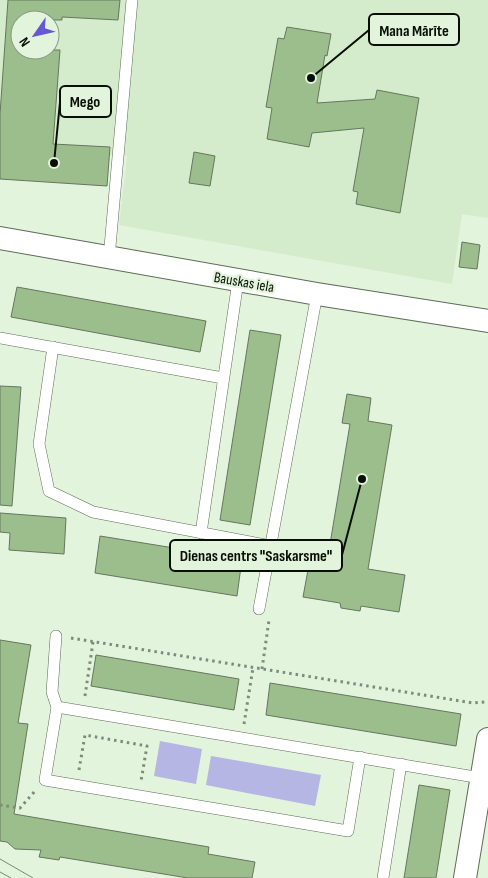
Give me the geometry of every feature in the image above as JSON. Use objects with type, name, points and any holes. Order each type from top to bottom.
[{"type":"street","name":"Bauskas iela","points":[[0,238],[238,281],[488,321]]},
{"type":"street","points":[[465,878],[488,741]]},
{"type":"lane","points":[[109,258],[132,0]]},
{"type":"lane","points":[[201,533],[238,281]]},
{"type":"lane","points":[[259,609],[317,294]]},
{"type":"lane","points":[[0,338],[224,378]]},
{"type":"lane","points":[[53,347],[39,444],[49,492],[93,512],[271,546]]},
{"type":"lane","points":[[56,636],[52,692],[57,707],[45,780],[348,831],[360,757]]},
{"type":"lane","points":[[57,707],[481,778]]},
{"type":"lane","points":[[383,878],[401,764]]},
{"type":"path","points":[[259,609],[269,618],[262,669]]},
{"type":"path","points":[[56,636],[473,703],[485,702]]},
{"type":"path","points":[[82,711],[93,642]]},
{"type":"path","points":[[242,738],[253,668]]},
{"type":"path","points":[[77,785],[85,735],[120,741],[147,746],[138,796]]},
{"type":"path","points":[[0,805],[20,808],[45,780]]},
{"type":"shaded area","points":[[0,0],[488,0],[488,218],[462,214],[452,284],[119,225],[127,156],[0,149]]},
{"type":"shaded area","points":[[160,741],[202,749],[196,784],[154,776]]},
{"type":"shaded area","points":[[211,756],[321,775],[315,806],[206,785]]},
{"type":"building","points":[[8,0],[120,0],[118,20],[62,17],[62,20],[60,20],[60,10],[10,10],[10,60],[59,60],[53,144],[110,147],[107,186],[0,179],[0,114]]},
{"type":"building","points":[[287,27],[331,34],[327,56],[325,55],[317,103],[375,99],[377,90],[419,98],[400,213],[356,204],[358,192],[353,191],[364,128],[312,133],[309,147],[267,139],[272,108],[266,107],[278,38],[284,39]]},
{"type":"building","points":[[194,152],[215,156],[210,186],[189,183]]},
{"type":"building","points":[[462,242],[480,245],[477,269],[459,267]]},
{"type":"building","points":[[17,287],[206,321],[200,352],[11,317]]},
{"type":"building","points":[[250,330],[281,335],[250,525],[220,520]]},
{"type":"building","points":[[0,386],[21,387],[12,506],[0,505]]},
{"type":"building","points":[[347,394],[371,398],[368,421],[392,425],[368,569],[405,575],[399,612],[361,606],[360,611],[341,608],[340,603],[303,597],[310,559],[327,562],[350,424],[342,423]]},
{"type":"building","points":[[0,513],[66,518],[64,554],[9,550],[10,533],[0,532]]},
{"type":"building","points":[[100,536],[242,559],[237,596],[95,573]]},
{"type":"building","points":[[0,640],[31,645],[18,723],[28,724],[14,814],[209,847],[208,854],[255,862],[252,878],[188,878],[60,857],[59,860],[39,857],[41,850],[15,849],[7,842],[0,841]]},
{"type":"building","points":[[96,655],[239,679],[234,710],[91,686]]},
{"type":"building","points":[[270,683],[461,714],[456,746],[266,715]]},
{"type":"building","points":[[419,785],[450,790],[436,878],[404,878]]},
{"type":"tram line","points":[[0,859],[33,878]]},
{"type":"tram line","points":[[0,872],[11,878]]},
{"type":"place","name":"Mana Mārīte","points":[[311,78]]},
{"type":"place","name":"Mego","points":[[54,163]]},
{"type":"place","name":"Dienas centrs \"Saskarsme\"","points":[[362,479]]}]
